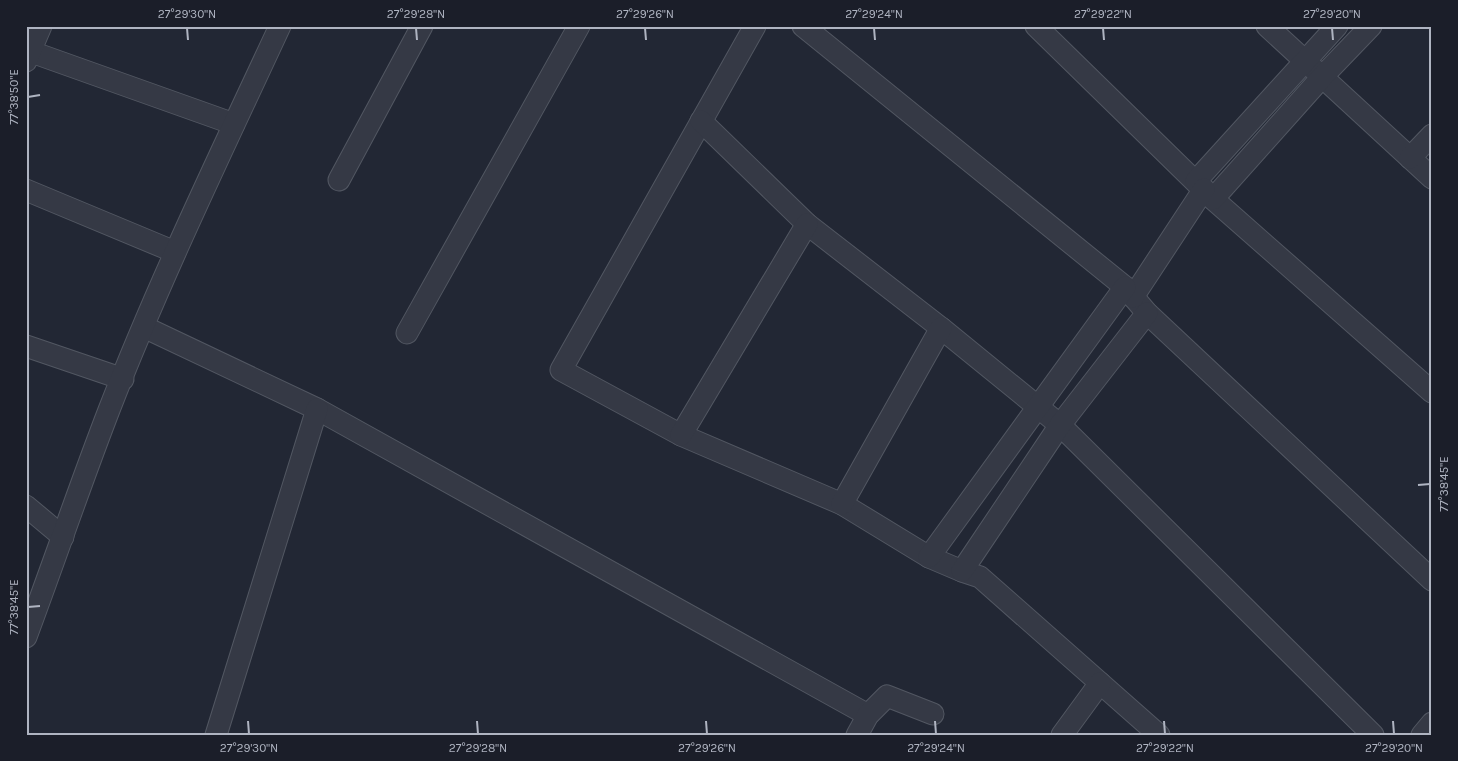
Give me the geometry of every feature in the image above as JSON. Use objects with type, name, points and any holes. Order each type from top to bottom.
[{"type":"street","points":[[41,26],[28,54],[234,124]]},
{"type":"street","points":[[26,638],[110,409],[175,252],[280,26]]},
{"type":"street","points":[[339,180],[422,26]]},
{"type":"street","points":[[407,333],[579,26]]},
{"type":"street","points":[[755,26],[561,370],[681,435],[842,504],[929,557],[980,577],[1159,735]]},
{"type":"street","points":[[803,26],[1135,299],[1432,580]]},
{"type":"street","points":[[1036,26],[1204,190],[1432,392]]},
{"type":"street","points":[[1267,26],[1432,178]]},
{"type":"street","points":[[962,571],[1060,424],[1135,299],[1204,190],[1305,62],[1337,26]]},
{"type":"street","points":[[1204,190],[1322,77],[1370,26]]},
{"type":"street","points":[[701,122],[806,224],[941,328],[1060,424],[1373,735]]},
{"type":"street","points":[[1410,158],[1432,135]]},
{"type":"street","points":[[26,190],[175,252]]},
{"type":"street","points":[[681,435],[806,224]]},
{"type":"street","points":[[929,557],[1038,407],[1135,299]]},
{"type":"street","points":[[144,327],[318,409],[868,715]]},
{"type":"street","points":[[842,504],[941,328]]},
{"type":"street","points":[[26,346],[123,379]]},
{"type":"street","points":[[216,735],[318,409]]},
{"type":"street","points":[[26,506],[63,538]]},
{"type":"street","points":[[1062,735],[1100,683]]},
{"type":"street","points":[[857,735],[868,715],[887,696],[933,714]]},
{"type":"street","points":[[1422,735],[1432,722]]}]
